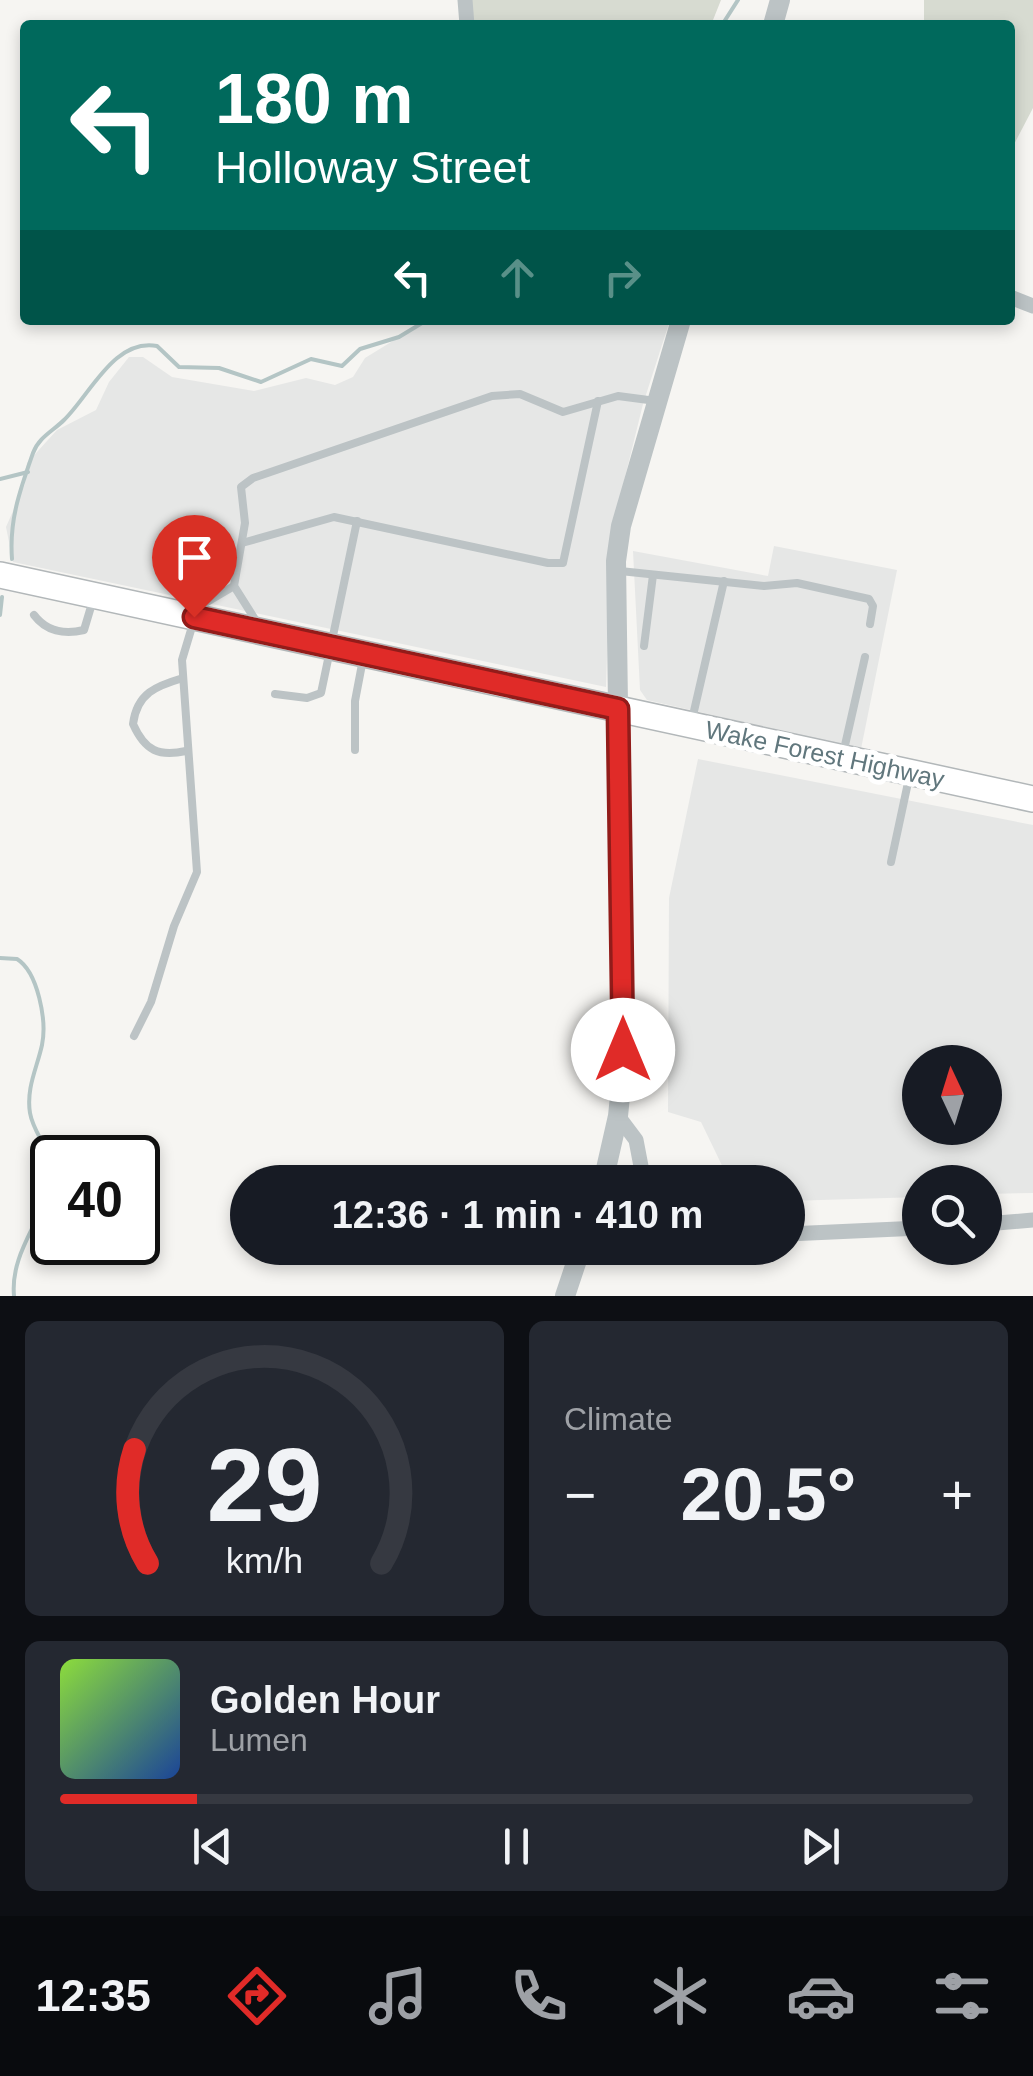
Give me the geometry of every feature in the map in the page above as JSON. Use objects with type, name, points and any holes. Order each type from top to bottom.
[{"type":"highway","name":"Wake Forest Highway","points":[[0,575],[1033,800]]},
{"type":"street","points":[[606,1165],[618,1116],[624,969],[615,571],[620,526],[679,325]]},
{"type":"street","points":[[618,1116],[636,1140],[641,1165]]},
{"type":"street","points":[[1002,1223],[1033,1220]]},
{"type":"street","points":[[805,1233],[902,1229]]},
{"type":"street","points":[[565,1296],[576,1265]]},
{"type":"lane","points":[[134,1036],[151,1002],[174,926],[197,872],[182,660],[186,616],[234,586],[242,543],[241,487],[253,478],[479,398],[520,394],[563,412],[618,396],[656,402]]},
{"type":"lane","points":[[242,543],[328,517],[564,563],[598,401]]},
{"type":"lane","points":[[275,694],[307,698],[321,693],[357,521]]},
{"type":"lane","points":[[615,571],[764,586],[797,583],[869,598],[874,606],[870,624]]},
{"type":"lane","points":[[644,646],[653,575]]},
{"type":"lane","points":[[694,711],[724,581]]},
{"type":"lane","points":[[234,586],[252,619],[270,634]]},
{"type":"lane","points":[[34,614],[43,626],[71,633],[84,630],[94,596]]},
{"type":"lane","points":[[355,750],[354,701],[364,654]]},
{"type":"lane","points":[[842,758],[864,657]]},
{"type":"lane","points":[[183,678],[150,688],[135,710],[133,724],[149,749],[164,756],[186,750]]},
{"type":"lane","points":[[891,862],[910,773]]},
{"type":"shaded area","points":[[469,0],[721,0],[713,20],[470,20]]},
{"type":"shaded area","points":[[924,0],[1033,0],[1033,108],[1015,142],[1015,20],[924,20]]},
{"type":"shaded area","points":[[419,325],[668,325],[643,404],[611,534],[606,687],[13,562],[6,527],[25,484],[27,463],[57,430],[96,410],[109,382],[129,357],[143,357],[172,377],[254,391],[306,378],[335,385],[353,377],[365,358]]},
{"type":"shaded area","points":[[774,546],[897,570],[861,749],[647,700],[640,690],[633,551],[768,576]]},
{"type":"shaded area","points":[[698,759],[1033,825],[1033,1193],[1002,1194],[1002,1165],[902,1165],[902,1198],[805,1200],[805,1165],[722,1165],[701,1122],[668,1112],[669,898]]},
{"type":"waterway","points":[[725,20],[738,0]]},
{"type":"waterway","points":[[12,559],[16,505],[36,447],[104,371],[128,351],[157,346],[179,367],[219,368],[261,382],[311,359],[342,366],[360,349],[399,337],[419,325]]},
{"type":"waterway","points":[[0,479],[28,472]]},
{"type":"waterway","points":[[0,615],[2,597]]},
{"type":"waterway","points":[[0,958],[17,959],[24,965],[39,998],[43,1035],[29,1104],[51,1170],[42,1208],[17,1264],[14,1296]]},
{"type":"route","points":[[194,617],[618,709],[623,1050]]}]
